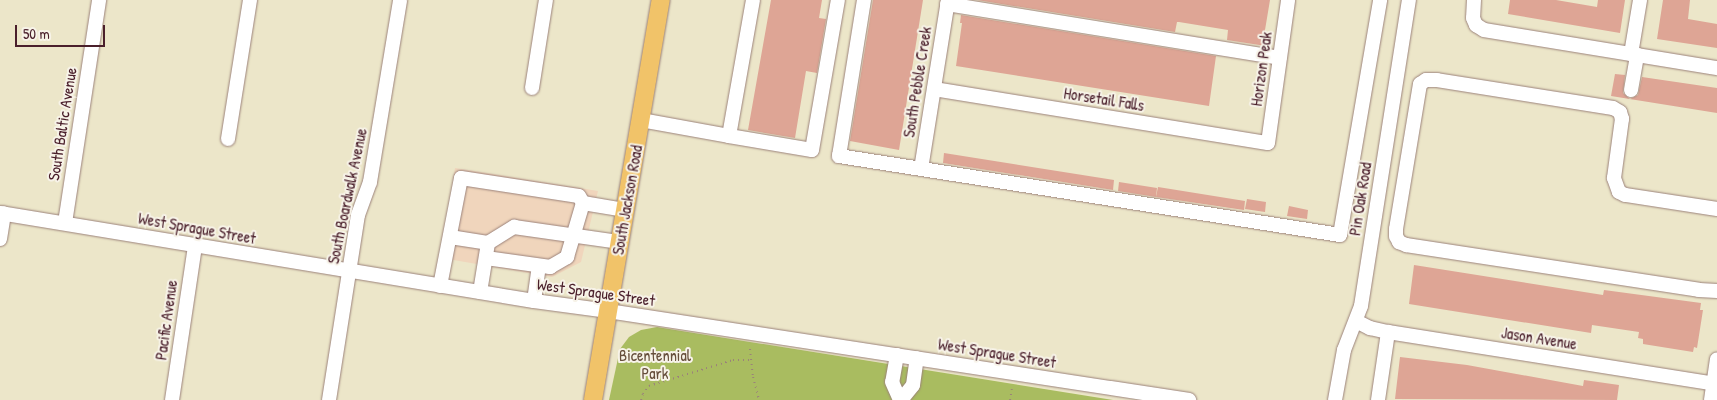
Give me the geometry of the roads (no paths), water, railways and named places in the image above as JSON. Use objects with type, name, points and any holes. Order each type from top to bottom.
[{"type":"main road","name":"South Jackson Road","points":[[593,400],[661,0]]},
{"type":"street","name":"South Baltic Avenue","points":[[65,223],[99,0]]},
{"type":"street","points":[[228,139],[250,0]]},
{"type":"street","name":"South Boardwalk Avenue","points":[[329,400],[358,216],[370,182],[400,0]]},
{"type":"street","points":[[532,88],[546,0]]},
{"type":"street","points":[[729,136],[753,0]]},
{"type":"street","points":[[641,120],[812,150],[838,0]]},
{"type":"street","points":[[864,0],[839,156],[1340,235],[1380,0]]},
{"type":"street","name":"Horizon Peak","points":[[1268,142],[1288,0]]},
{"type":"street","name":"Pin Oak Road","points":[[1335,400],[1344,350],[1356,321],[1368,265],[1409,0]]},
{"type":"street","points":[[1474,0],[1474,18],[1476,24],[1484,30],[1717,68]]},
{"type":"street","points":[[1631,90],[1640,0]]},
{"type":"street","points":[[948,2],[1280,58]]},
{"type":"street","name":"South Pebble Creek","points":[[921,169],[948,2]]},
{"type":"street","points":[[1717,209],[1625,195],[1619,192],[1614,178],[1622,119],[1620,112],[1613,108],[1437,80],[1426,80],[1420,84],[1396,229],[1396,236],[1399,242],[1406,245],[1699,290],[1717,291]]},
{"type":"street","name":"Horsetail Falls","points":[[934,89],[1268,142]]},
{"type":"street","points":[[440,286],[461,178],[579,196],[583,203],[572,235],[568,257],[550,268],[486,258]]},
{"type":"street","points":[[583,203],[625,210]]},
{"type":"street","name":"West Sprague Street","points":[[2,213],[534,301],[1189,400]]},
{"type":"street","points":[[0,239],[2,213]]},
{"type":"street","points":[[450,237],[488,243],[514,227],[620,242]]},
{"type":"street","points":[[480,292],[488,243]]},
{"type":"street","name":"Pacific Avenue","points":[[172,400],[194,246]]},
{"type":"street","points":[[534,301],[539,266]]},
{"type":"street","name":"Jason Avenue","points":[[1356,321],[1370,328],[1388,332],[1715,384]]},
{"type":"street","points":[[1378,400],[1388,332]]},
{"type":"street","points":[[897,355],[892,382],[900,400],[913,386],[918,358]]},
{"type":"street","points":[[1711,400],[1715,384],[1717,359]]},
{"type":"park label","name":"Bicentennial Park","points":[[655,364]]}]
